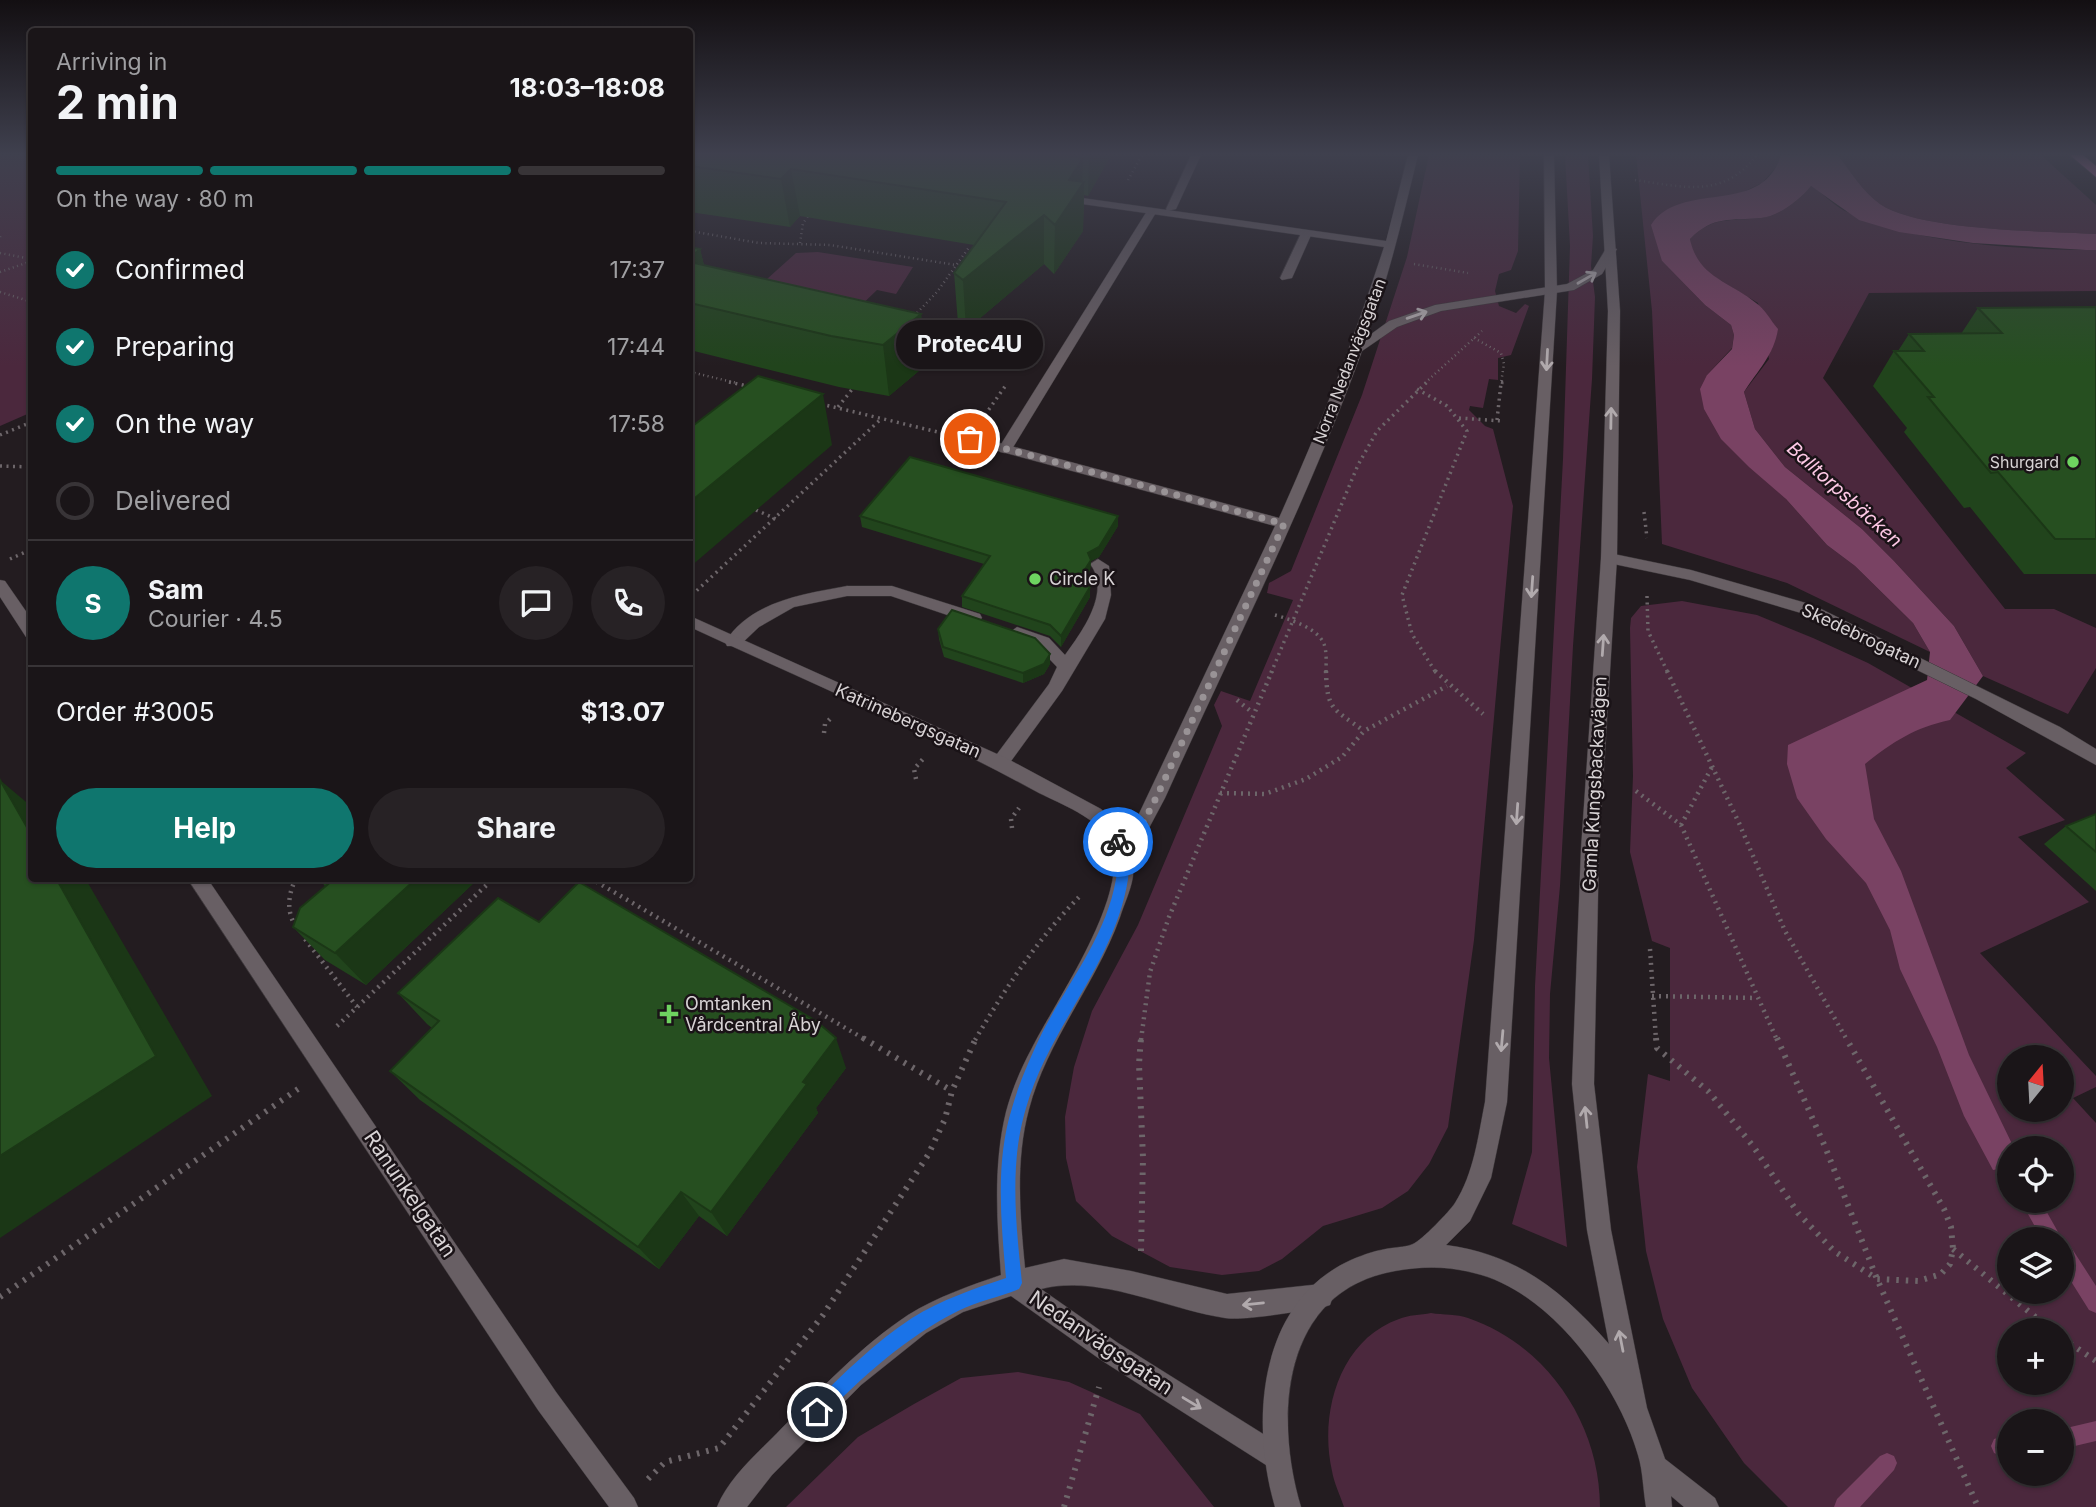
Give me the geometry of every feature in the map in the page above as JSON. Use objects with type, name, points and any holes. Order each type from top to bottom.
[{"type":"street","points":[[1005,449],[1143,225]]},
{"type":"street","points":[[1252,225],[1391,245]]},
{"type":"street","name":"Norra Nedanvägsgatan","points":[[1116,836],[1143,823],[1284,524],[1358,348],[1397,225]]},
{"type":"street","points":[[1421,1253],[1462,1213],[1483,1170],[1496,1102],[1551,292],[1550,225]]},
{"type":"street","name":"Gamla Kungsbackavägen","points":[[1609,225],[1614,311],[1609,558],[1590,849],[1583,1084],[1599,1230],[1634,1408]]},
{"type":"street","points":[[1286,278],[1306,233]]},
{"type":"street","points":[[1358,348],[1393,324],[1439,308],[1479,300],[1551,292],[1585,280],[1598,272],[1611,249]]},
{"type":"street","points":[[970,439],[1284,524]]},
{"type":"street","name":"Skedebrogatan","points":[[1609,558],[1647,564],[1807,610],[1916,661],[2054,732],[2096,758]]},
{"type":"street","points":[[1000,763],[1055,687],[1101,611],[1106,586],[1101,566],[1098,564]]},
{"type":"street","points":[[0,584],[28,627]]},
{"type":"street","points":[[733,642],[753,624],[790,602],[847,591],[892,592],[1043,642],[1066,666]]},
{"type":"street","name":"Katrinebergsgatan","points":[[693,622],[1000,763],[1095,814],[1116,836]]},
{"type":"street","points":[[730,1507],[763,1466],[852,1376],[917,1324],[958,1302],[1014,1283],[1008,1220],[1009,1155],[1019,1108],[1048,1037],[1080,985],[1108,928],[1123,877],[1122,856],[1116,836]]},
{"type":"street","name":"Ranunkelgatan","points":[[199,882],[547,1401],[624,1506]]},
{"type":"street","points":[[1288,1506],[1275,1456],[1273,1408],[1282,1364],[1297,1327],[1335,1283],[1366,1265],[1421,1253],[1445,1254],[1493,1267],[1541,1293],[1563,1311],[1603,1355],[1634,1408],[1654,1467],[1658,1507]]},
{"type":"street","name":"Nedanvägsgatan","points":[[1014,1283],[1064,1271],[1131,1283],[1227,1306],[1321,1296]]},
{"type":"street","name":"Nedanvägsgatan","points":[[1014,1283],[1053,1314],[1109,1352],[1275,1456]]},
{"type":"street","points":[[1654,1467],[1706,1507]]},
{"type":"path","points":[[800,243],[803,225]]},
{"type":"path","points":[[693,232],[759,243],[830,245],[956,265]]},
{"type":"path","points":[[909,321],[937,292],[970,246]]},
{"type":"path","points":[[0,253],[28,259]]},
{"type":"path","points":[[1387,260],[1478,275]]},
{"type":"path","points":[[0,272],[28,262]]},
{"type":"path","points":[[0,292],[28,301]]},
{"type":"path","points":[[1458,418],[1499,420],[1506,360],[1503,355],[1474,338]]},
{"type":"path","points":[[693,373],[752,387]]},
{"type":"path","points":[[837,408],[860,379]]},
{"type":"path","points":[[1131,1283],[1143,1245],[1139,1064],[1150,972],[1169,917],[1344,495],[1377,431],[1417,389],[1447,406],[1467,432],[1402,594],[1415,644],[1426,663],[1447,686],[1483,714]]},
{"type":"path","points":[[813,402],[970,439]]},
{"type":"path","points":[[693,594],[881,419]]},
{"type":"path","points":[[0,435],[28,424]]},
{"type":"path","points":[[0,466],[28,467]]},
{"type":"path","points":[[1643,503],[1648,631],[1713,765],[1785,931],[1944,1209],[1951,1227],[1953,1249],[1950,1264],[1941,1274],[1918,1281],[1877,1279],[1834,1251],[1798,1213],[1753,1146],[1709,1092],[1657,1048],[1650,949]]},
{"type":"path","points":[[756,510],[776,519]]},
{"type":"path","points":[[0,564],[28,551]]},
{"type":"path","points":[[1269,613],[1292,620],[1320,637],[1325,645],[1327,699],[1338,712],[1364,731]]},
{"type":"path","points":[[1220,793],[1265,794],[1306,779],[1342,757],[1364,731],[1447,686]]},
{"type":"path","points":[[824,733],[825,724],[839,710]]},
{"type":"path","points":[[916,779],[914,769],[929,753]]},
{"type":"path","points":[[1681,825],[1713,765]]},
{"type":"path","points":[[1636,791],[1681,825],[1826,1150],[1877,1279],[1978,1507]]},
{"type":"path","points":[[1012,828],[1011,818],[1026,798]]},
{"type":"path","points":[[295,882],[288,903],[290,919],[358,1008]]},
{"type":"path","points":[[0,1297],[301,1086],[285,1062],[358,1008],[490,882]]},
{"type":"path","points":[[597,882],[952,1091]]},
{"type":"path","points":[[624,1506],[665,1462],[719,1448],[823,1315],[903,1195],[934,1143],[945,1119],[952,1091],[972,1046],[1000,998],[1049,927],[1085,887]]},
{"type":"path","points":[[1652,996],[1757,998]]},
{"type":"path","points":[[1953,1249],[2036,1318]]},
{"type":"path","points":[[2074,1349],[2096,1361]]},
{"type":"path","points":[[1064,1507],[1109,1352]]},
{"type":"shaded area","points":[[0,225],[28,225],[28,414],[0,426]]},
{"type":"shaded area","points":[[1414,225],[1519,225],[1518,251],[1511,270],[1499,274],[1495,291],[1499,306],[1516,313],[1525,304],[1529,306],[1511,355],[1498,358],[1498,380],[1489,379],[1483,408],[1470,406],[1469,410],[1485,426],[1493,429],[1513,506],[1474,940],[1448,1127],[1429,1164],[1408,1191],[1382,1208],[1323,1226],[1282,1259],[1259,1271],[1222,1275],[1170,1267],[1112,1236],[1076,1201],[1066,1158],[1065,1117],[1074,1067],[1092,1011],[1138,925],[1222,726],[1214,705],[1221,691],[1250,701],[1293,600],[1267,593],[1269,583],[1291,571],[1362,395],[1407,257]]},
{"type":"shaded area","points":[[1569,225],[1592,225],[1591,266],[1595,297],[1592,379],[1573,646],[1560,886],[1550,994],[1549,1058],[1567,1247],[1512,1224],[1532,1152],[1535,986],[1563,459]]},
{"type":"shaded area","points":[[1643,225],[1693,225],[1662,261],[1705,305],[1731,325],[1734,335],[1732,348],[1707,375],[1786,499],[1827,545],[1855,566],[1913,623],[1930,652],[1787,583],[1662,544],[1652,311]]},
{"type":"shaded area","points":[[1651,225],[1709,225],[1690,239],[1700,262],[1716,277],[1759,306],[1778,329],[1769,355],[1744,392],[1755,429],[1785,467],[1862,529],[1954,626],[1983,676],[1950,720],[1905,736],[1865,764],[1874,819],[1901,871],[1969,1055],[1997,1113],[1997,1122],[2001,1122],[2008,1136],[1997,1136],[1997,1169],[1993,1170],[1964,1116],[1937,1047],[1900,969],[1890,930],[1866,883],[1826,839],[1797,798],[1787,764],[1788,745],[1927,680],[1930,652],[1913,623],[1855,566],[1827,545],[1786,499],[1721,439],[1704,409],[1700,389],[1707,375],[1732,349],[1734,335],[1731,325],[1705,305],[1662,261]]},
{"type":"shaded area","points":[[1877,225],[1955,225],[2096,234],[2096,250],[1973,243],[1899,232]]},
{"type":"shaded area","points":[[1883,225],[1968,243],[2035,249],[2096,250],[2096,291],[1869,293],[1823,378],[2005,609],[2054,609],[2096,628],[2096,668],[2068,714],[1983,676],[1954,626],[1894,561],[1862,529],[1785,467],[1755,429],[1744,392],[1769,359],[1758,303],[1710,274],[1693,255],[1690,239],[1707,226]]},
{"type":"shaded area","points":[[1955,225],[2096,225],[2096,234],[2015,230]]},
{"type":"shaded area","points":[[818,252],[913,267],[896,294],[877,290],[853,313],[756,289],[796,253]]},
{"type":"shaded area","points":[[1682,601],[1757,615],[1868,663],[2026,753],[2006,768],[2065,820],[2018,837],[2089,902],[1980,953],[2067,1045],[1997,1045],[1997,1122],[2074,1122],[2074,1099],[2096,1123],[2096,1507],[1788,1507],[1744,1463],[1692,1388],[1663,1319],[1646,1251],[1637,1167],[1648,1074],[1670,1081],[1670,948],[1652,941],[1630,852],[1633,776],[1631,618],[1641,606]]},
{"type":"shaded area","points":[[2074,1053],[2096,1076],[2096,1087],[2074,1098]]},
{"type":"shaded area","points":[[1431,1313],[1464,1317],[1496,1330],[1522,1347],[1544,1368],[1564,1392],[1579,1418],[1598,1476],[1600,1507],[1344,1507],[1333,1476],[1329,1449],[1332,1403],[1338,1381],[1361,1344],[1378,1329],[1403,1318]]},
{"type":"shaded area","points":[[1018,1372],[1069,1382],[1140,1414],[1214,1507],[786,1507],[858,1437],[914,1404],[961,1378]]},
{"type":"building","points":[[989,225],[1031,225],[963,280],[954,273]]},
{"type":"building","points":[[693,263],[921,314],[883,345],[831,336],[693,304]]},
{"type":"building","points":[[2096,307],[2096,539],[2055,539],[1998,472],[1991,473],[1928,397],[1934,397],[1894,351],[1924,351],[1909,334],[2002,333],[1978,308]]},
{"type":"building","points":[[758,376],[823,394],[693,500],[693,426]]},
{"type":"building","points":[[910,457],[1118,516],[1099,547],[1088,553],[1091,560],[1077,582],[1090,587],[1061,636],[1050,625],[962,596],[990,556],[860,516]]},
{"type":"building","points":[[952,610],[1035,638],[1050,654],[1044,664],[1023,673],[943,647],[938,629]]},
{"type":"building","points":[[0,780],[28,829],[28,882],[58,882],[156,1056],[0,1156]]},
{"type":"building","points":[[2096,814],[2096,852],[2066,826]]},
{"type":"building","points":[[331,882],[413,882],[335,953],[293,927],[300,908]]},
{"type":"building","points":[[579,882],[816,1021],[836,1038],[803,1082],[807,1084],[711,1212],[681,1192],[638,1247],[390,1071],[439,1021],[398,993],[498,898],[539,922]]},
{"type":"waterway","name":"Balltorpsbäcken","points":[[2037,1213],[2046,1227]]},
{"type":"waterway","name":"Balltorpsbäcken","points":[[2074,1269],[2096,1303]]},
{"type":"waterway","name":"Balltorpsbäcken","points":[[2074,1436],[2096,1431]]},
{"type":"waterway","name":"Balltorpsbäcken","points":[[1845,1507],[1887,1463]]},
{"type":"way so far","points":[[970,439],[1284,524],[1143,823],[1116,836],[1118,842]]},
{"type":"place","name":"Protec4U","points":[[970,439]]},
{"type":"place","name":"Shurgard","points":[[2073,462]]},
{"type":"place","name":"Circle K","points":[[1035,579]]},
{"type":"place","name":"Omtanken Vårdcentral Åby","points":[[669,1014]]},
{"type":"route","points":[[817,1412],[852,1376],[917,1324],[958,1302],[1014,1283],[1008,1220],[1009,1155],[1019,1108],[1048,1037],[1080,985],[1108,928],[1123,877],[1118,842]]}]
